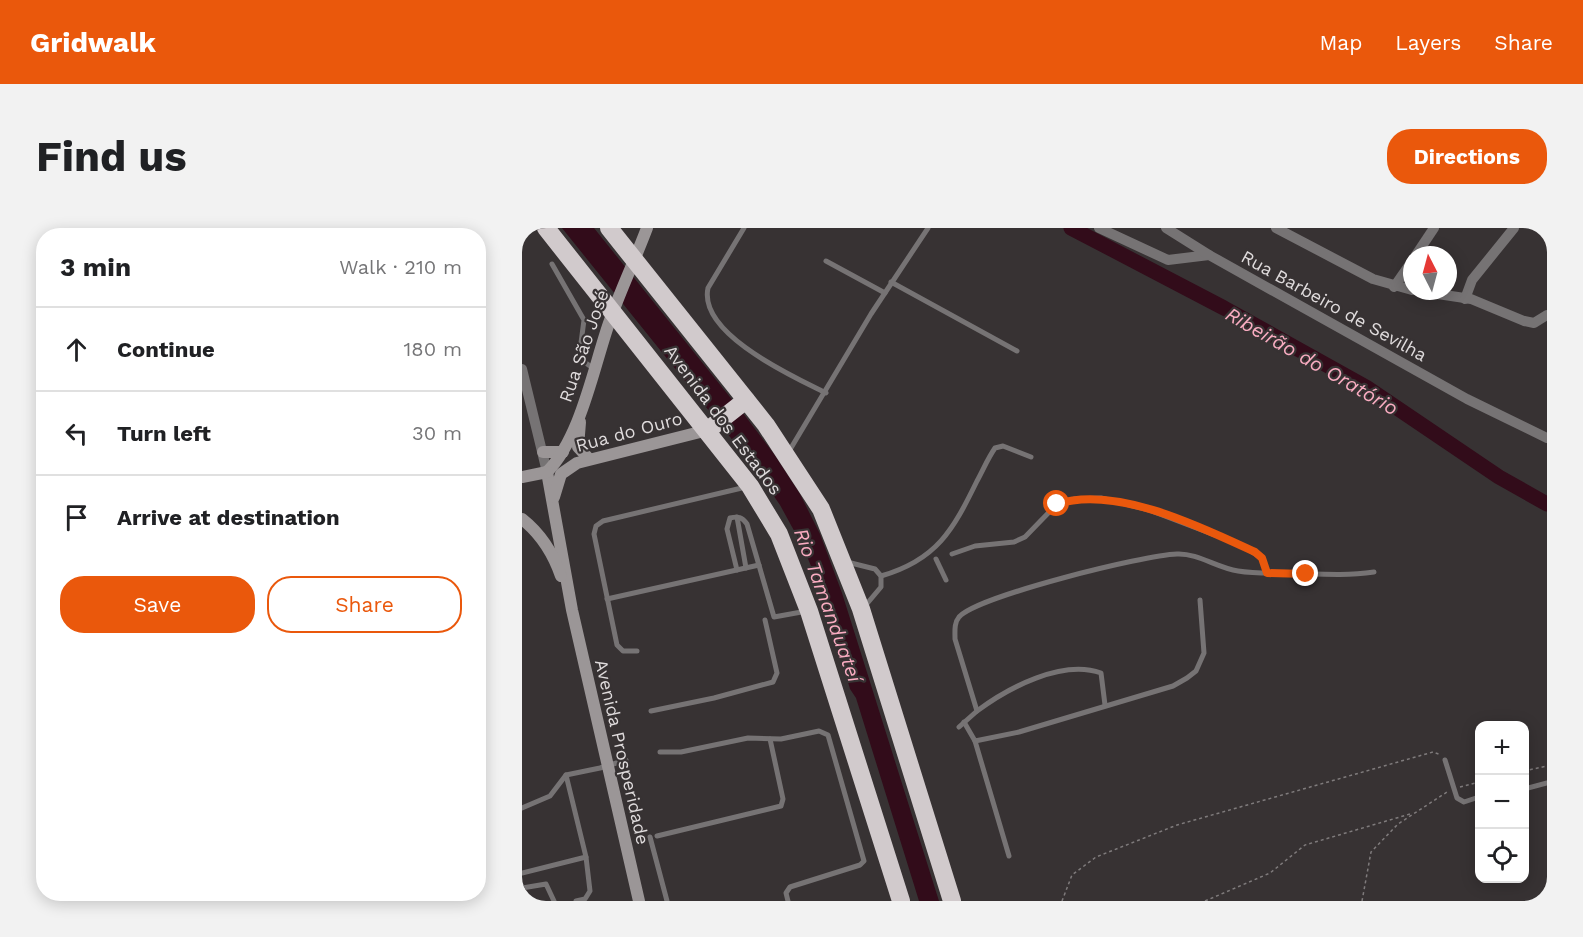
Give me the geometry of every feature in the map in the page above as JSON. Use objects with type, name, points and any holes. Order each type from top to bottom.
[{"type":"highway","name":"Avenida dos Estados","points":[[546,228],[615,305],[712,427],[778,534],[808,611],[901,901]]},
{"type":"highway","name":"Avenida dos Estados","points":[[609,228],[633,265],[742,403],[787,454],[821,509],[861,609],[952,901]]},
{"type":"highway","points":[[712,427],[742,403]]},
{"type":"main road","name":"Rua São José","points":[[547,472],[563,452],[581,409],[615,305],[647,228]]},
{"type":"main road","points":[[581,409],[578,447],[589,459]]},
{"type":"main road","name":"Rua do Ouro","points":[[553,507],[554,491],[561,474],[577,463],[712,427]]},
{"type":"main road","points":[[543,452],[563,452]]},
{"type":"main road","points":[[522,477],[547,472]]},
{"type":"main road","name":"Avenida Prosperidade","points":[[547,472],[572,610],[606,766],[639,901]]},
{"type":"main road","name":"Avenida Prosperidade","points":[[522,519],[537,531],[552,556],[572,610]]},
{"type":"main road","points":[[537,531],[548,532],[557,526]]},
{"type":"street","points":[[1099,228],[1168,260],[1209,255]]},
{"type":"street","name":"Rua Barbeiro de Sevilha","points":[[1166,228],[1209,255],[1467,399],[1547,438]]},
{"type":"street","points":[[1276,228],[1373,279],[1403,288]]},
{"type":"street","points":[[1422,246],[1434,228]]},
{"type":"street","points":[[1465,299],[1472,280],[1514,228]]},
{"type":"street","points":[[1394,286],[1403,274]]},
{"type":"street","points":[[1457,298],[1534,323],[1547,315]]},
{"type":"street","points":[[522,369],[547,472]]},
{"type":"lane","points":[[744,228],[708,288],[706,295],[711,309],[738,342],[756,356],[826,393]]},
{"type":"lane","points":[[787,454],[826,393],[891,282],[928,228]]},
{"type":"lane","points":[[826,261],[885,293]]},
{"type":"lane","points":[[552,264],[584,320],[579,358],[594,369]]},
{"type":"lane","points":[[891,282],[1017,351]]},
{"type":"lane","points":[[881,576],[926,557],[941,544],[958,520],[996,448],[1003,446],[1030,458]]},
{"type":"lane","points":[[636,651],[623,651],[617,645],[594,534],[598,523],[750,486]]},
{"type":"lane","points":[[952,554],[975,546],[1014,542],[1025,537],[1057,504],[1101,498],[1149,510],[1240,545],[1262,558],[1267,573]]},
{"type":"lane","points":[[737,570],[727,529],[730,518],[737,517],[743,518],[747,524],[774,617],[808,611]]},
{"type":"lane","points":[[737,517],[746,568]]},
{"type":"lane","points":[[977,711],[955,639],[955,628],[957,619],[963,614],[987,602],[1112,566],[1171,554],[1190,555],[1235,571],[1336,576],[1374,572]]},
{"type":"lane","points":[[926,557],[936,559],[944,557]]},
{"type":"lane","points":[[936,559],[946,580]]},
{"type":"lane","points":[[843,562],[868,567],[881,576]]},
{"type":"lane","points":[[607,599],[759,565]]},
{"type":"lane","points":[[861,609],[879,591],[881,576]]},
{"type":"lane","points":[[975,741],[1019,732],[1173,686],[1196,671],[1204,653],[1200,600]]},
{"type":"lane","points":[[651,711],[714,698],[773,682],[777,673],[765,620]]},
{"type":"lane","points":[[959,727],[977,711],[1009,690],[1036,678],[1087,668],[1101,673],[1105,705]]},
{"type":"lane","points":[[964,722],[975,741],[1010,856]]},
{"type":"lane","points":[[660,752],[681,752],[748,738],[770,739],[819,731],[828,735],[864,861],[860,866],[790,887],[786,893],[788,901]]},
{"type":"lane","points":[[657,836],[781,806],[783,799],[770,739]]},
{"type":"lane","points":[[522,808],[550,796],[566,775],[626,760]]},
{"type":"lane","points":[[1445,760],[1452,775],[1457,798],[1464,802],[1475,798]]},
{"type":"lane","points":[[566,775],[586,857],[590,891],[585,898],[576,901]]},
{"type":"lane","points":[[1529,788],[1547,783]]},
{"type":"lane","points":[[650,837],[667,901]]},
{"type":"lane","points":[[522,873],[586,857]]},
{"type":"lane","points":[[522,888],[546,884],[554,901]]},
{"type":"path","points":[[1062,901],[1072,875],[1096,857],[1177,825],[1434,752],[1442,755],[1445,760]]},
{"type":"path","points":[[1529,770],[1547,766]]},
{"type":"path","points":[[1362,901],[1371,852],[1410,814],[1453,788],[1475,783]]},
{"type":"path","points":[[1205,901],[1270,873],[1305,846],[1410,814]]},
{"type":"water","name":"Rio Tamanduateí","points":[[562,228],[594,228],[746,417],[800,494],[820,534],[842,593],[939,901],[919,901],[856,698],[850,689],[822,592],[803,547],[780,505],[751,463]]},
{"type":"waterway","name":"Ribeirão do Oratório","points":[[1071,228],[1224,308],[1366,387],[1499,477],[1547,504]]},
{"type":"route","points":[[1057,504],[1101,498],[1149,510],[1255,552],[1262,558],[1267,573],[1306,574]]}]
